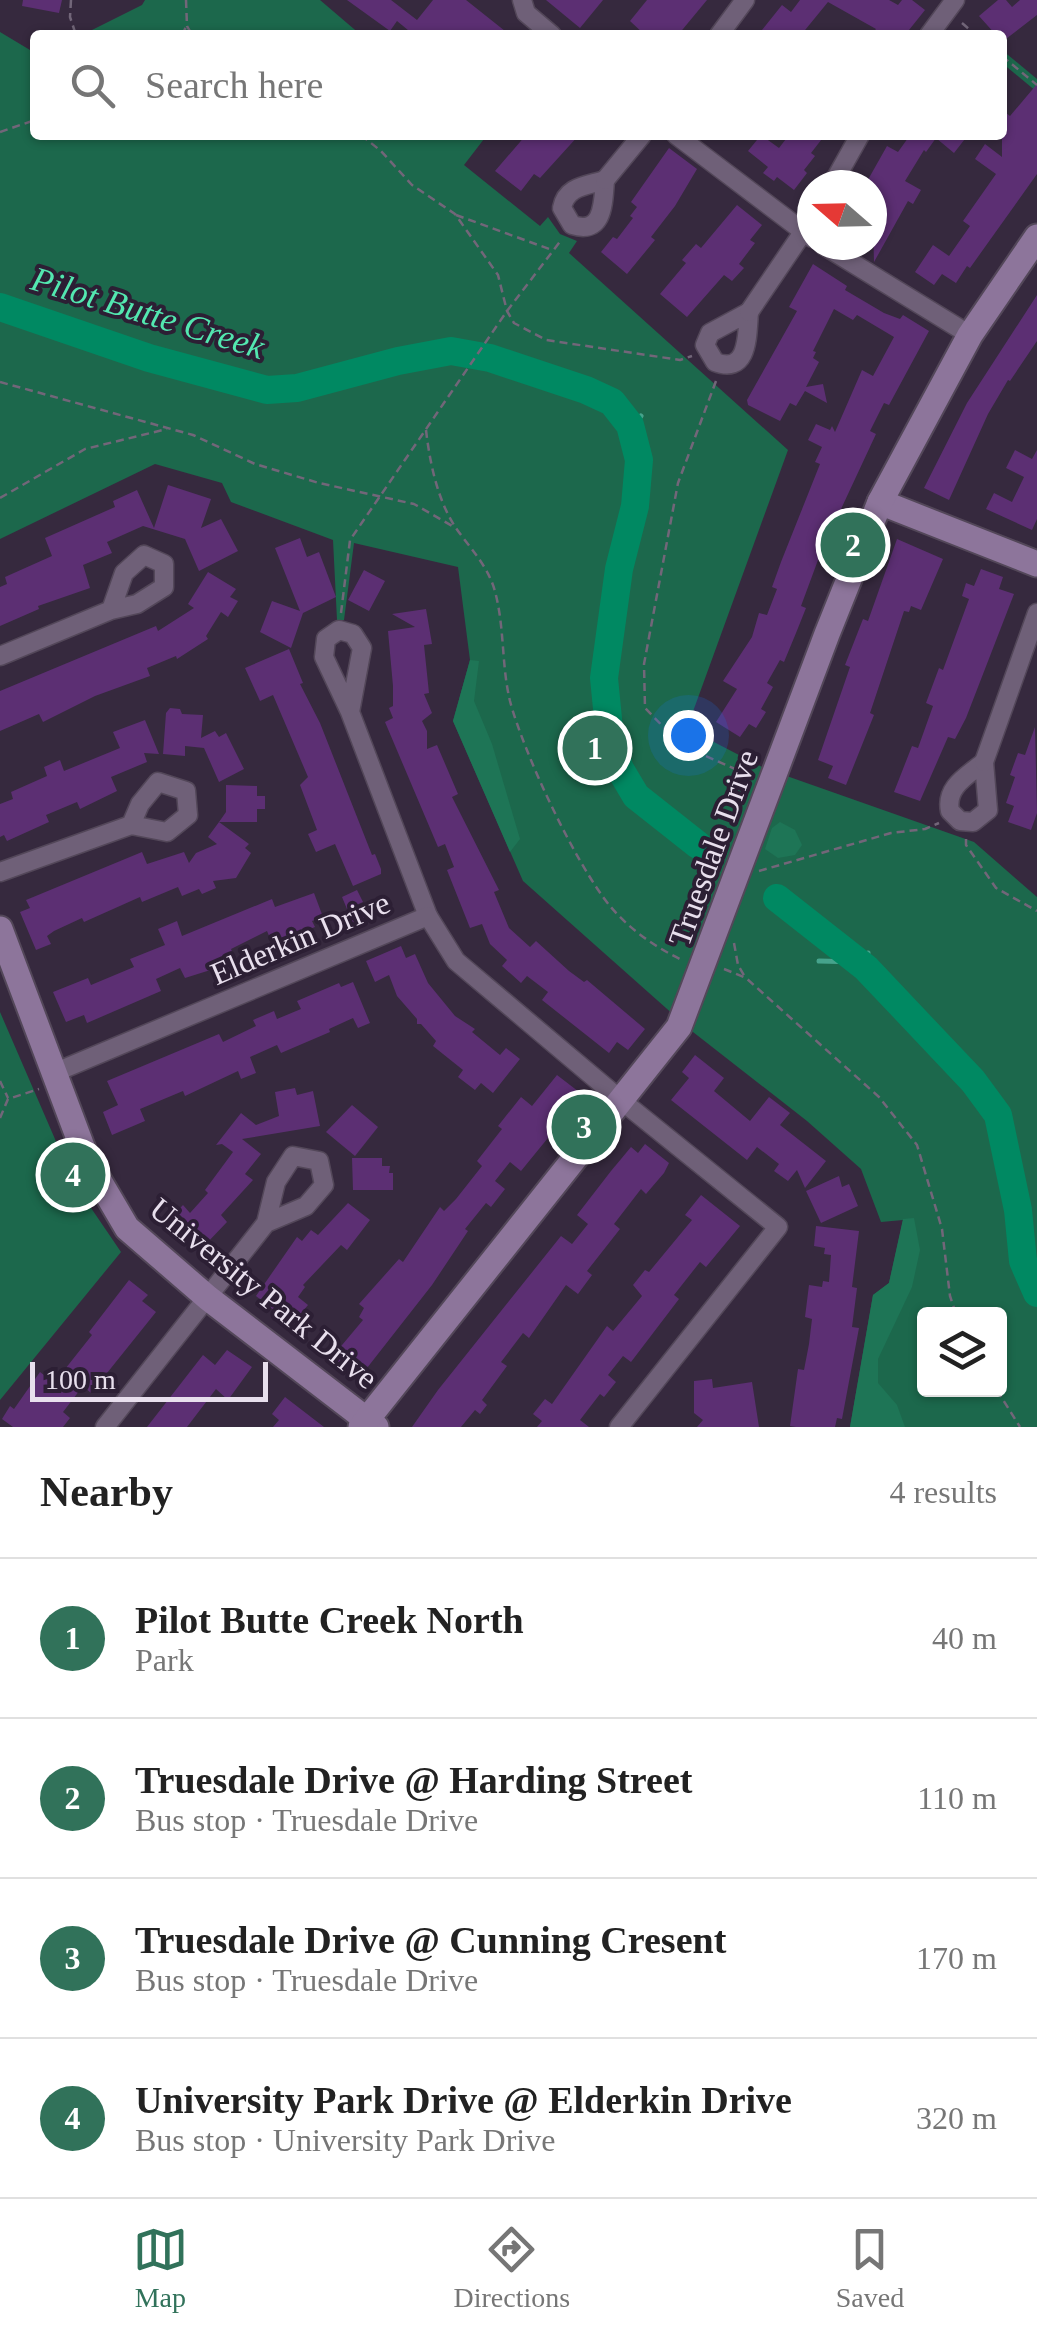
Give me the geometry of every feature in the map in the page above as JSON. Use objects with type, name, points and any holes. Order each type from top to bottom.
[{"type":"street","points":[[522,0],[526,14],[546,30]]},
{"type":"street","points":[[723,30],[746,0]]},
{"type":"street","points":[[933,30],[954,0]]},
{"type":"street","points":[[606,180],[570,190],[566,195],[562,208],[572,225],[585,228],[597,222],[606,180],[638,140]]},
{"type":"street","points":[[683,140],[797,221]]},
{"type":"street","points":[[840,170],[857,140]]},
{"type":"street","name":"Truesdale Drive","points":[[368,1424],[679,1027],[880,502],[970,336],[1037,237]]},
{"type":"street","points":[[748,312],[746,352],[735,364],[721,365],[706,352],[706,338],[714,328],[748,312],[797,246]]},
{"type":"street","points":[[847,260],[970,336]]},
{"type":"street","points":[[880,502],[1037,564]]},
{"type":"street","points":[[0,656],[111,610]]},
{"type":"street","points":[[984,762],[951,790],[948,804],[960,820],[980,820],[988,810],[984,762],[1037,612]]},
{"type":"street","points":[[350,712],[362,648],[353,634],[339,630],[326,639],[324,657],[350,712],[428,916]]},
{"type":"street","points":[[0,872],[131,825]]},
{"type":"street","name":"Elderkin Drive","points":[[58,1078],[428,916],[456,961],[778,1227],[619,1427]]},
{"type":"street","name":"University Park Drive","points":[[0,929],[87,1160],[127,1228],[208,1298],[368,1424]]},
{"type":"street","points":[[106,1427],[266,1223]]},
{"type":"path","points":[[71,0],[74,30]]},
{"type":"path","points":[[186,0],[189,30]]},
{"type":"path","points":[[185,30],[187,26]]},
{"type":"path","points":[[1007,60],[1037,85]]},
{"type":"path","points":[[0,132],[30,122]]},
{"type":"path","points":[[367,140],[412,185],[454,214],[554,251]]},
{"type":"path","points":[[454,214],[498,275],[514,323],[546,340],[583,342],[680,360],[706,352]]},
{"type":"path","points":[[339,630],[350,540],[507,310],[572,225]]},
{"type":"path","points":[[721,365],[678,484],[644,664],[645,708],[681,745],[771,784]]},
{"type":"path","points":[[0,382],[193,435],[256,464],[318,483],[414,504],[456,528]]},
{"type":"path","points":[[0,498],[84,449],[169,428]]},
{"type":"path","points":[[426,430],[431,467],[456,528],[489,574],[501,622],[511,705],[570,841],[610,905],[652,943],[689,963]]},
{"type":"path","points":[[741,866],[756,872],[891,833],[960,820],[966,845],[996,888],[1037,911]]},
{"type":"path","points":[[719,926],[733,931],[738,965],[746,978],[879,1097],[917,1145],[942,1230],[954,1307]]},
{"type":"path","points":[[719,968],[746,978]]},
{"type":"path","points":[[0,1118],[8,1099],[58,1078]]},
{"type":"path","points":[[0,1081],[8,1099]]},
{"type":"path","points":[[1001,1397],[1020,1427]]},
{"type":"green space","points":[[145,0],[320,0],[355,30],[92,30]]},
{"type":"green space","points":[[0,32],[30,50],[30,140],[483,140],[464,165],[540,226],[548,217],[560,234],[577,241],[569,253],[788,450],[687,728],[764,768],[974,842],[1037,897],[1037,1427],[850,1427],[873,1295],[889,1283],[903,1220],[881,1222],[861,1169],[807,1121],[693,1032],[523,881],[453,721],[470,660],[458,567],[354,543],[344,620],[337,620],[333,540],[231,502],[222,483],[155,464],[0,539]]},
{"type":"green space","points":[[1007,54],[1037,79],[1037,92],[1007,67]]},
{"type":"green space","points":[[470,660],[479,661],[474,701],[492,744],[520,839],[510,852],[453,721]]},
{"type":"green space","points":[[780,822],[795,830],[802,845],[795,855],[778,858],[765,849],[772,828]]},
{"type":"green space","points":[[0,1012],[74,1183],[121,1252],[0,1400]]},
{"type":"green space","points":[[914,1218],[920,1250],[912,1287],[878,1359],[878,1383],[897,1405],[905,1427],[850,1427],[873,1295],[889,1283],[903,1219]]},
{"type":"building","points":[[23,0],[62,0],[59,13],[22,6]]},
{"type":"building","points":[[347,0],[391,0],[417,20],[433,0],[466,0],[504,30],[408,30],[397,21],[389,30]]},
{"type":"building","points":[[546,0],[603,0],[580,28]]},
{"type":"building","points":[[647,0],[707,0],[682,30],[640,30],[630,21]]},
{"type":"building","points":[[800,0],[889,0],[898,5],[902,0],[912,0],[925,10],[909,30],[875,30],[828,2],[805,30],[762,30],[782,5],[791,12]]},
{"type":"building","points":[[998,0],[1006,0],[1012,7],[1020,0],[1037,0],[1037,15],[1007,38],[1007,30],[992,30],[979,16]]},
{"type":"building","points":[[1037,84],[1037,174],[970,268],[967,266],[956,283],[942,274],[934,285],[915,272],[933,245],[949,256],[970,226],[963,221],[996,174],[975,159],[985,144],[1002,157],[1002,140],[1007,140],[1007,114],[1010,116]]},
{"type":"building","points":[[522,140],[574,140],[540,178],[534,174],[521,191],[495,171]]},
{"type":"building","points":[[757,140],[768,140],[779,148],[785,140],[821,140],[804,170],[797,170],[794,190],[777,177],[774,181],[763,173],[768,167],[748,151]]},
{"type":"building","points":[[907,140],[935,140],[905,181],[921,190],[913,204],[908,201],[887,239],[887,170],[873,170],[887,146],[898,152]]},
{"type":"building","points":[[938,140],[964,140],[954,153]]},
{"type":"building","points":[[669,148],[697,169],[651,237],[655,240],[627,274],[601,252],[633,218],[630,216],[637,207],[631,202]]},
{"type":"building","points":[[737,205],[762,225],[750,240],[755,243],[739,264],[744,268],[732,281],[724,275],[687,317],[660,294],[686,263],[682,260],[696,244],[701,248]]},
{"type":"building","points":[[813,264],[847,286],[845,290],[884,313],[900,319],[903,315],[929,331],[889,405],[884,403],[870,431],[876,434],[821,552],[801,606],[806,608],[796,633],[784,662],[780,660],[767,683],[773,687],[761,709],[766,712],[756,728],[749,724],[740,737],[716,722],[737,689],[723,681],[752,637],[759,613],[767,615],[777,589],[772,587],[820,464],[815,462],[822,447],[808,440],[816,424],[830,430],[832,426],[835,432],[862,370],[873,376],[894,337],[857,315],[853,320],[834,309],[813,351],[813,358],[819,362],[806,387],[823,384],[827,403],[805,391],[796,406],[790,403],[780,421],[748,405],[747,400],[797,311],[789,307]]},
{"type":"building","points":[[1037,295],[1037,341],[988,414],[949,500],[924,488],[967,403]]},
{"type":"building","points":[[1015,450],[1032,459],[1037,450],[1037,519],[1032,530],[986,509],[994,493],[1012,502],[1024,477],[1006,468]]},
{"type":"building","points":[[168,485],[211,499],[201,528],[221,519],[238,551],[199,571],[185,539],[143,526],[107,542],[112,553],[83,565],[90,588],[38,606],[39,609],[0,626],[0,587],[7,584],[5,577],[52,556],[45,538],[115,507],[113,501],[137,490],[154,528]]},
{"type":"building","points":[[300,538],[307,557],[319,552],[336,597],[303,613],[291,648],[260,632],[272,601],[300,611],[275,548]]},
{"type":"building","points":[[897,539],[943,559],[921,610],[911,606],[909,612],[904,611],[870,713],[874,715],[846,785],[828,778],[833,766],[818,760],[850,667],[845,665],[863,619],[868,621]]},
{"type":"building","points":[[981,569],[1003,577],[999,589],[1014,594],[966,718],[955,739],[948,737],[920,801],[894,792],[912,746],[918,748],[933,706],[926,703],[939,668],[943,670],[969,599],[962,596],[966,583],[974,586]]},
{"type":"building","points":[[364,570],[385,581],[369,611],[348,600]]},
{"type":"building","points":[[208,572],[236,589],[230,597],[238,601],[228,617],[221,612],[206,636],[208,639],[177,659],[176,656],[147,668],[150,676],[95,696],[43,722],[39,714],[0,731],[0,691],[156,626],[158,631],[194,608],[188,604]]},
{"type":"building","points":[[426,609],[432,644],[424,645],[429,693],[424,694],[432,713],[422,721],[427,731],[427,749],[437,745],[458,794],[452,797],[499,890],[494,892],[509,928],[530,947],[536,941],[645,1029],[628,1050],[617,1042],[609,1053],[542,1000],[548,992],[527,976],[521,983],[502,966],[507,960],[490,944],[482,924],[470,928],[447,870],[454,867],[445,844],[438,847],[385,722],[393,718],[389,708],[393,706],[393,686],[388,631],[415,627],[392,614]]},
{"type":"building","points":[[289,649],[303,683],[300,684],[381,869],[381,874],[353,886],[335,844],[316,852],[308,834],[317,830],[300,785],[308,777],[273,695],[260,701],[245,668]]},
{"type":"building","points":[[170,708],[180,709],[182,714],[203,715],[201,738],[215,731],[219,737],[226,733],[244,769],[219,782],[204,748],[185,746],[185,756],[163,754],[166,713]]},
{"type":"building","points":[[145,720],[159,754],[144,753],[147,762],[111,777],[117,791],[80,809],[77,802],[46,815],[49,822],[7,841],[4,835],[0,837],[0,804],[13,799],[11,792],[47,776],[44,767],[60,760],[64,771],[120,748],[113,732]]},
{"type":"building","points":[[1035,727],[1037,813],[1031,830],[1008,822],[1014,806],[1006,803],[1018,753],[1025,755]]},
{"type":"building","points":[[226,785],[257,786],[257,796],[265,796],[265,809],[257,809],[257,822],[219,822],[226,812]]},
{"type":"building","points":[[219,822],[249,844],[245,848],[251,853],[236,878],[213,881],[216,888],[202,894],[199,889],[182,896],[178,887],[142,902],[140,897],[54,931],[47,936],[51,944],[36,950],[20,912],[30,908],[26,900],[142,852],[147,864],[184,852],[189,863],[196,853],[217,844],[208,837]]},
{"type":"building","points":[[357,890],[363,902],[347,909],[342,897]]},
{"type":"building","points":[[314,893],[323,917],[312,921],[315,927],[272,943],[267,931],[231,949],[236,962],[185,978],[180,968],[156,979],[161,991],[87,1023],[84,1015],[66,1022],[53,992],[88,978],[91,985],[134,967],[130,959],[165,945],[158,929],[177,921],[182,936],[272,899],[275,907]]},
{"type":"building","points":[[379,899],[384,910],[342,927],[338,917]]},
{"type":"building","points":[[401,946],[406,958],[415,954],[428,983],[455,1016],[475,1029],[472,1032],[500,1055],[506,1048],[520,1059],[493,1093],[481,1083],[475,1090],[458,1077],[463,1070],[433,1046],[436,1041],[417,1024],[397,996],[389,975],[375,982],[366,961]]},
{"type":"building","points":[[353,982],[370,1023],[358,1028],[353,1018],[281,1053],[277,1045],[250,1057],[256,1073],[241,1079],[238,1071],[185,1096],[183,1091],[140,1109],[145,1121],[112,1135],[103,1112],[118,1105],[107,1081],[219,1034],[223,1042],[256,1026],[253,1020],[274,1011],[277,1019],[301,1009],[297,1001],[339,983],[341,987]]},
{"type":"building","points":[[695,1055],[724,1078],[714,1091],[750,1121],[769,1097],[790,1113],[780,1125],[826,1161],[805,1188],[797,1170],[788,1181],[774,1171],[779,1164],[757,1147],[747,1160],[671,1100],[689,1078],[682,1072]]},
{"type":"building","points":[[557,1075],[583,1095],[521,1171],[510,1162],[495,1181],[505,1189],[491,1207],[486,1203],[465,1229],[468,1231],[432,1285],[367,1368],[358,1361],[351,1371],[332,1357],[363,1320],[359,1317],[364,1308],[359,1304],[399,1259],[403,1262],[440,1207],[444,1211],[482,1166],[477,1161],[521,1097],[532,1106]]},
{"type":"building","points":[[295,1088],[297,1095],[313,1091],[320,1126],[242,1139],[261,1154],[245,1174],[253,1180],[221,1215],[227,1222],[205,1245],[193,1234],[186,1241],[167,1222],[183,1205],[190,1213],[208,1193],[205,1190],[233,1152],[222,1144],[216,1145],[241,1113],[256,1125],[279,1116],[275,1092]]},
{"type":"building","points":[[352,1105],[378,1127],[355,1156],[326,1132]]},
{"type":"building","points":[[645,1144],[669,1163],[664,1173],[646,1194],[641,1189],[614,1224],[620,1229],[587,1271],[592,1275],[578,1294],[566,1285],[529,1338],[523,1333],[501,1362],[507,1366],[482,1400],[487,1405],[480,1414],[475,1410],[461,1427],[412,1427],[561,1236],[572,1244],[588,1224],[577,1215],[611,1171],[631,1147],[638,1153]]},
{"type":"building","points":[[352,1158],[382,1158],[382,1166],[390,1166],[389,1173],[393,1173],[393,1190],[353,1190]]},
{"type":"building","points":[[839,1176],[842,1187],[849,1184],[858,1206],[821,1223],[806,1191]]},
{"type":"building","points":[[701,1195],[740,1226],[706,1267],[700,1262],[674,1295],[679,1299],[631,1362],[623,1356],[608,1375],[616,1382],[604,1397],[600,1394],[580,1420],[589,1427],[537,1427],[542,1421],[533,1414],[545,1399],[552,1404],[607,1326],[613,1331],[642,1296],[633,1285],[645,1270],[649,1272],[692,1220],[685,1215]]},
{"type":"building","points":[[348,1203],[370,1220],[347,1250],[341,1245],[303,1285],[298,1297],[308,1305],[289,1322],[256,1296],[297,1237],[302,1241],[311,1230],[318,1235]]},
{"type":"building","points":[[816,1226],[859,1231],[852,1327],[859,1328],[842,1419],[837,1418],[835,1427],[796,1427],[790,1426],[798,1369],[804,1370],[812,1319],[805,1317],[809,1285],[822,1287],[823,1281],[829,1282],[831,1255],[824,1254],[825,1248],[814,1246]]},
{"type":"building","points":[[129,1280],[148,1295],[142,1301],[156,1312],[91,1393],[83,1386],[63,1412],[70,1418],[63,1427],[13,1427],[2,1419],[10,1406],[14,1409],[40,1372],[54,1383]]},
{"type":"building","points":[[227,1350],[252,1367],[228,1400],[216,1389],[187,1427],[147,1427],[203,1355],[215,1365]]},
{"type":"building","points":[[712,1379],[713,1388],[752,1382],[759,1427],[697,1427],[703,1420],[694,1413],[694,1381]]},
{"type":"building","points":[[285,1397],[324,1427],[273,1427],[279,1420],[272,1414]]},
{"type":"waterway","name":"Pilot Butte Creek","points":[[0,307],[149,358],[267,390],[297,388],[451,351],[490,358],[612,402],[630,425],[639,460],[635,506],[619,569],[604,678],[610,739],[620,769],[636,796],[698,845]]},
{"type":"waterway","points":[[631,430],[641,416]]},
{"type":"waterway","name":"Pilot Butte Creek","points":[[777,898],[866,968],[973,1081],[998,1115],[1018,1210],[1023,1261],[1037,1293]]},
{"type":"waterway","points":[[866,968],[868,953]]},
{"type":"waterway","points":[[819,961],[859,962]]},
{"type":"place","name":"Truesdale Drive @ Harding Street","points":[[853,545]]},
{"type":"place","name":"Pilot Butte Creek North","points":[[595,748]]},
{"type":"place","name":"Truesdale Drive @ Cunning Cresent","points":[[584,1127]]},
{"type":"place","name":"University Park Drive @ Elderkin Drive","points":[[73,1175]]}]
